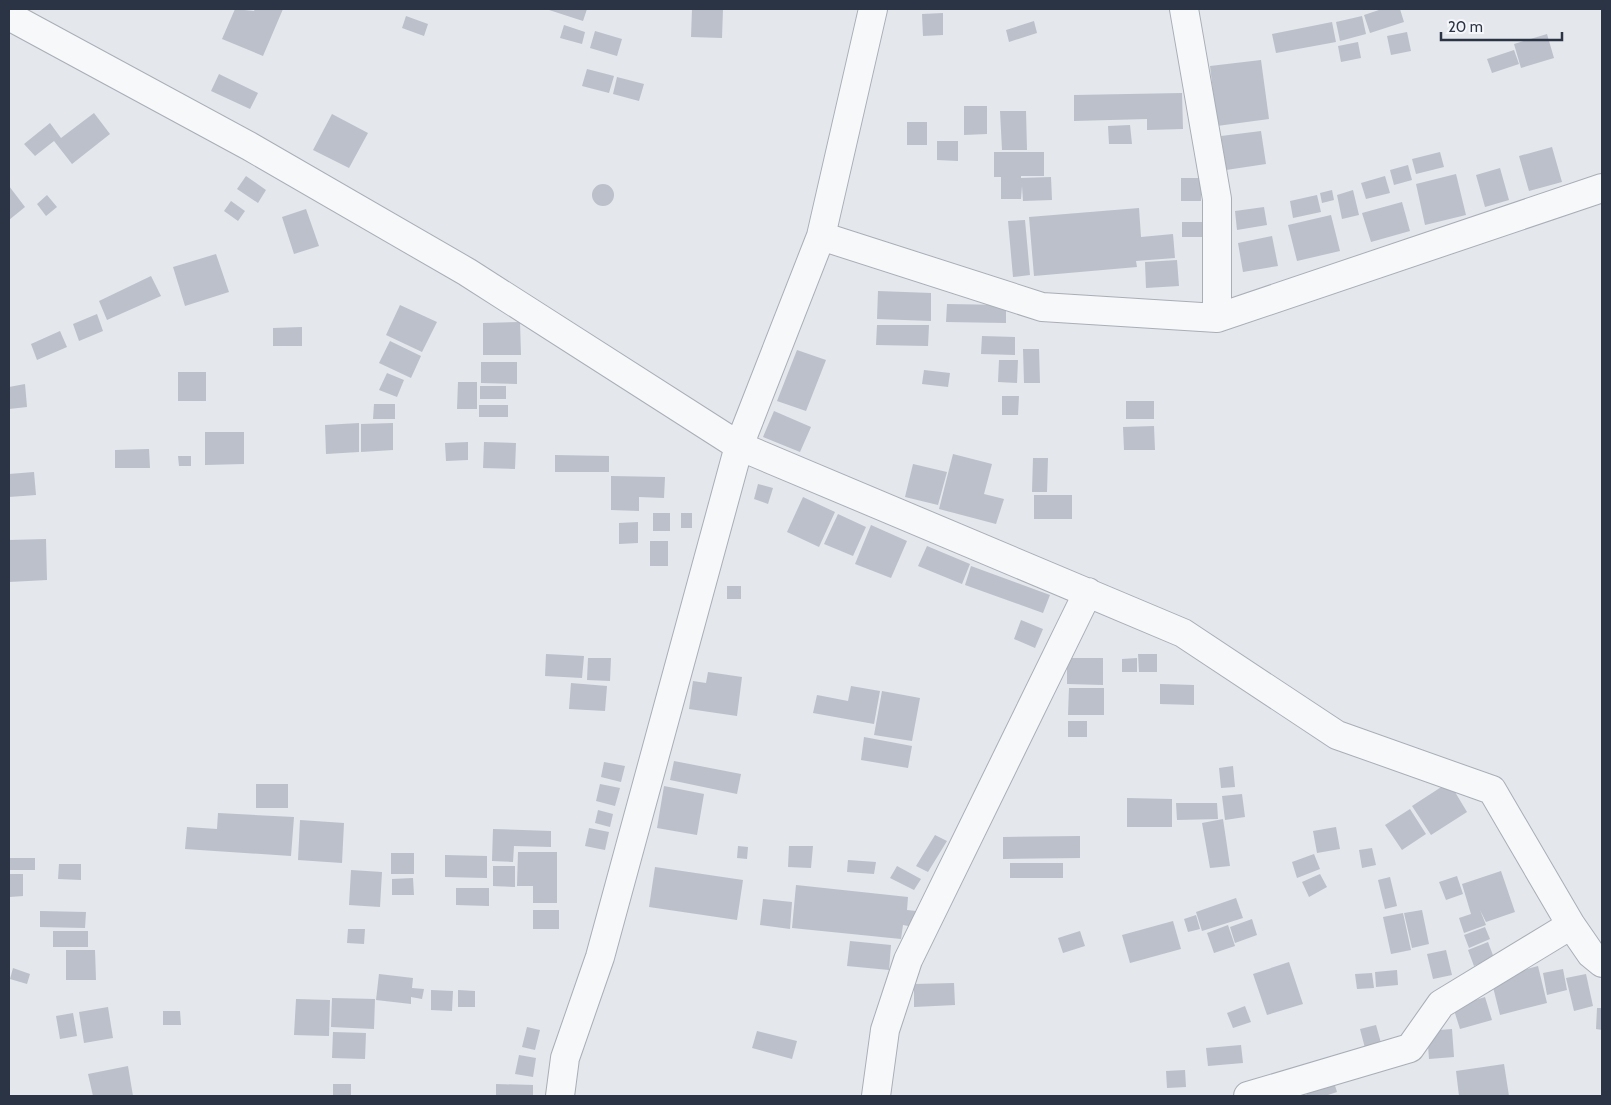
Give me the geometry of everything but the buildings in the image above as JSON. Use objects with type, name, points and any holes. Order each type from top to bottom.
[{"type":"street","points":[[560,1096],[565,1058],[600,957],[739,446],[821,236],[873,9]]},
{"type":"street","points":[[1184,9],[1218,198],[1217,318]]},
{"type":"street","points":[[9,16],[249,146],[467,272],[739,446],[1183,633],[1337,735],[1492,790],[1571,925],[1591,954],[1602,963]]},
{"type":"street","points":[[821,236],[1042,307],[1217,318],[1602,188]]},
{"type":"street","points":[[876,1096],[886,1030],[908,960],[1088,592]]},
{"type":"street","points":[[1248,1096],[1410,1048],[1440,1004],[1571,925]]}]
